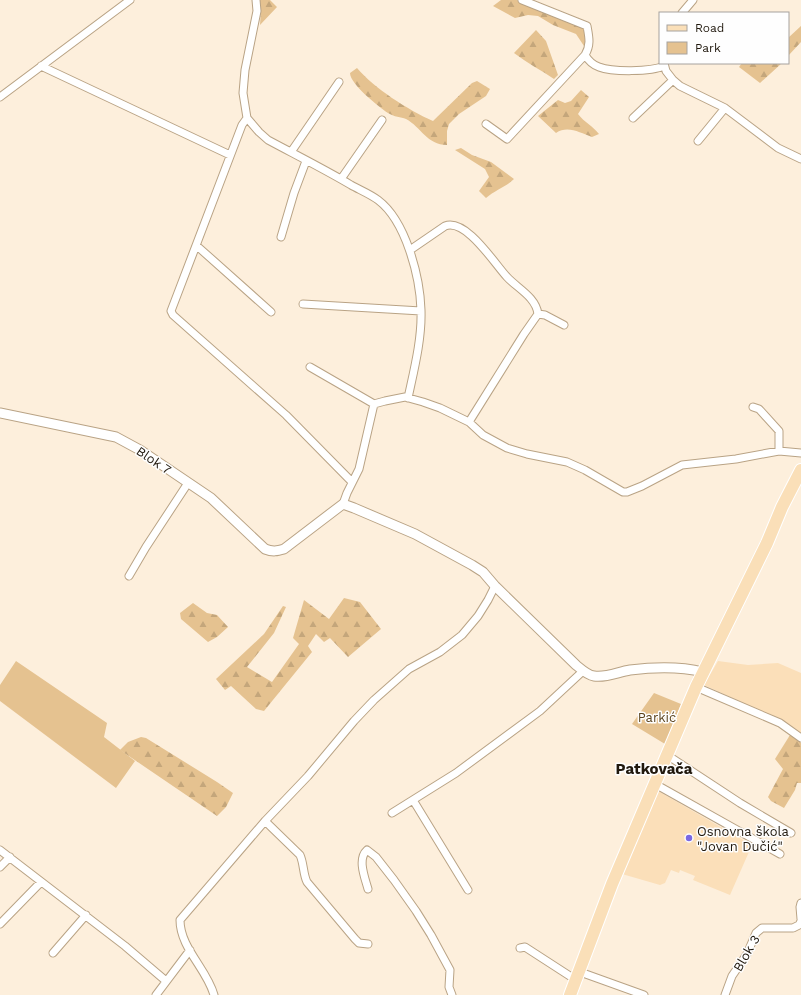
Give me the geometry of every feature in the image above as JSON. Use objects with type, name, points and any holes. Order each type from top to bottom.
[{"type":"main road","points":[[570,995],[612,884],[696,687],[801,470]]},
{"type":"street","points":[[0,97],[130,0]]},
{"type":"street","points":[[256,0],[257,11],[245,70],[243,93],[247,118],[268,140],[378,200],[395,221],[410,250],[416,273],[421,310],[419,343],[408,398]]},
{"type":"street","points":[[486,124],[507,139],[589,48],[590,37],[587,26],[522,0]]},
{"type":"street","points":[[683,12],[693,0]]},
{"type":"street","points":[[584,55],[588,60],[598,66],[612,70],[657,69],[664,65],[673,80],[680,86],[725,108],[778,148],[801,159]]},
{"type":"street","points":[[41,66],[230,155]]},
{"type":"street","points":[[633,118],[673,80]]},
{"type":"street","points":[[291,152],[339,82]]},
{"type":"street","points":[[698,141],[725,108]]},
{"type":"street","points":[[247,118],[242,125],[230,155],[171,311],[173,315],[286,415],[352,482]]},
{"type":"street","points":[[341,179],[382,120]]},
{"type":"street","points":[[281,237],[294,192],[306,161]]},
{"type":"street","points":[[410,250],[445,226],[456,226],[484,248],[507,277],[534,302],[537,308],[538,314],[469,422]]},
{"type":"street","points":[[196,246],[270,312]]},
{"type":"street","points":[[303,304],[421,310]]},
{"type":"street","points":[[538,314],[545,315],[564,325]]},
{"type":"street","points":[[310,367],[374,404],[408,398],[440,408],[469,422],[483,435],[507,448],[527,454],[567,462],[585,470],[623,492],[627,492],[642,486],[682,465],[736,459],[779,450],[801,453]]},
{"type":"street","points":[[374,404],[359,469],[343,504],[414,534],[472,564],[483,572],[495,586],[583,671],[590,675],[596,676],[629,670],[672,667],[688,668],[703,672]]},
{"type":"street","points":[[752,407],[759,409],[779,431],[779,450]]},
{"type":"street","name":"Blok 7","points":[[0,413],[116,437],[140,450],[211,498],[229,513],[266,549],[277,552],[284,549],[343,504]]},
{"type":"street","points":[[129,576],[188,483]]},
{"type":"street","points":[[214,995],[180,928],[180,920],[265,821],[308,776],[354,721],[374,700],[409,669],[440,652],[462,635],[478,616],[495,586]]},
{"type":"street","points":[[392,813],[456,773],[540,711],[583,671]]},
{"type":"street","points":[[696,687],[780,723],[801,738]]},
{"type":"street","points":[[667,755],[740,803],[791,833]]},
{"type":"street","points":[[655,784],[780,854]]},
{"type":"street","points":[[413,800],[468,890]]},
{"type":"street","points":[[265,821],[300,855],[307,882],[332,912],[359,943],[368,944]]},
{"type":"street","points":[[0,850],[86,915],[166,981]]},
{"type":"street","points":[[368,889],[362,859],[363,853],[367,850],[376,857],[394,880],[416,911],[431,936],[450,970],[449,987],[452,995]]},
{"type":"street","points":[[0,867],[10,857]]},
{"type":"street","points":[[0,924],[41,882]]},
{"type":"street","name":"Blok 3","points":[[726,995],[732,976],[747,954],[756,933],[762,928],[793,928],[799,925],[801,920],[801,903]]},
{"type":"street","points":[[53,953],[86,915]]},
{"type":"street","points":[[520,948],[525,947],[578,976],[644,995]]},
{"type":"street","points":[[156,995],[190,950]]},
{"type":"shaded area","points":[[718,661],[748,665],[778,663],[801,673],[801,734],[776,718],[704,685]]},
{"type":"shaded area","name":"Osnovna škola \"Jovan Dučić\"","points":[[658,791],[752,845],[730,895],[693,880],[695,876],[680,870],[679,873],[671,870],[665,883],[660,885],[622,874]]},
{"type":"green space","points":[[259,0],[270,0],[277,7],[260,25],[261,10],[258,4]]},
{"type":"green space","points":[[501,0],[517,0],[585,29],[587,42],[584,46],[576,34],[553,25],[538,16],[528,15],[515,18],[493,6]]},
{"type":"green space","points":[[801,26],[801,42],[789,55],[789,37]]},
{"type":"green space","points":[[536,30],[546,41],[558,75],[554,79],[514,53]]},
{"type":"green space","points":[[741,64],[781,64],[760,83],[739,67]]},
{"type":"green space","points":[[357,68],[364,76],[392,98],[433,121],[472,83],[477,81],[490,89],[486,96],[459,114],[449,124],[447,131],[447,145],[440,144],[429,139],[411,122],[388,113],[378,106],[351,78],[350,73]]},
{"type":"green space","points":[[581,90],[589,97],[578,114],[599,134],[592,137],[570,130],[556,133],[538,116],[558,100],[565,103],[571,101]]},
{"type":"green space","points":[[461,148],[472,155],[491,162],[514,179],[486,198],[479,191],[489,177],[485,169],[455,150]]},
{"type":"green space","points":[[344,598],[360,602],[381,629],[348,657],[330,638],[324,642],[316,634],[308,646],[312,652],[264,711],[256,709],[231,686],[225,690],[216,679],[264,634],[283,606],[286,607],[274,633],[247,667],[272,682],[299,644],[293,638],[304,600],[329,619]]},
{"type":"green space","points":[[193,603],[207,613],[217,615],[228,627],[217,637],[208,642],[181,619],[180,613]]},
{"type":"green space","points":[[16,661],[107,723],[104,737],[135,761],[116,788],[0,701],[0,685]]},
{"type":"green space","name":"Parkić","points":[[654,693],[681,704],[665,744],[632,724]]},
{"type":"green space","points":[[790,735],[801,743],[801,783],[797,783],[795,790],[784,808],[771,801],[768,797],[783,769],[775,759]]},
{"type":"green space","points":[[141,737],[146,738],[233,793],[226,807],[217,816],[120,750],[128,742]]},
{"type":"place","name":"Osnovna škola \"Jovan Dučić\"","points":[[689,838]]},
{"type":"district","name":"Patkovača","points":[[654,769]]}]
